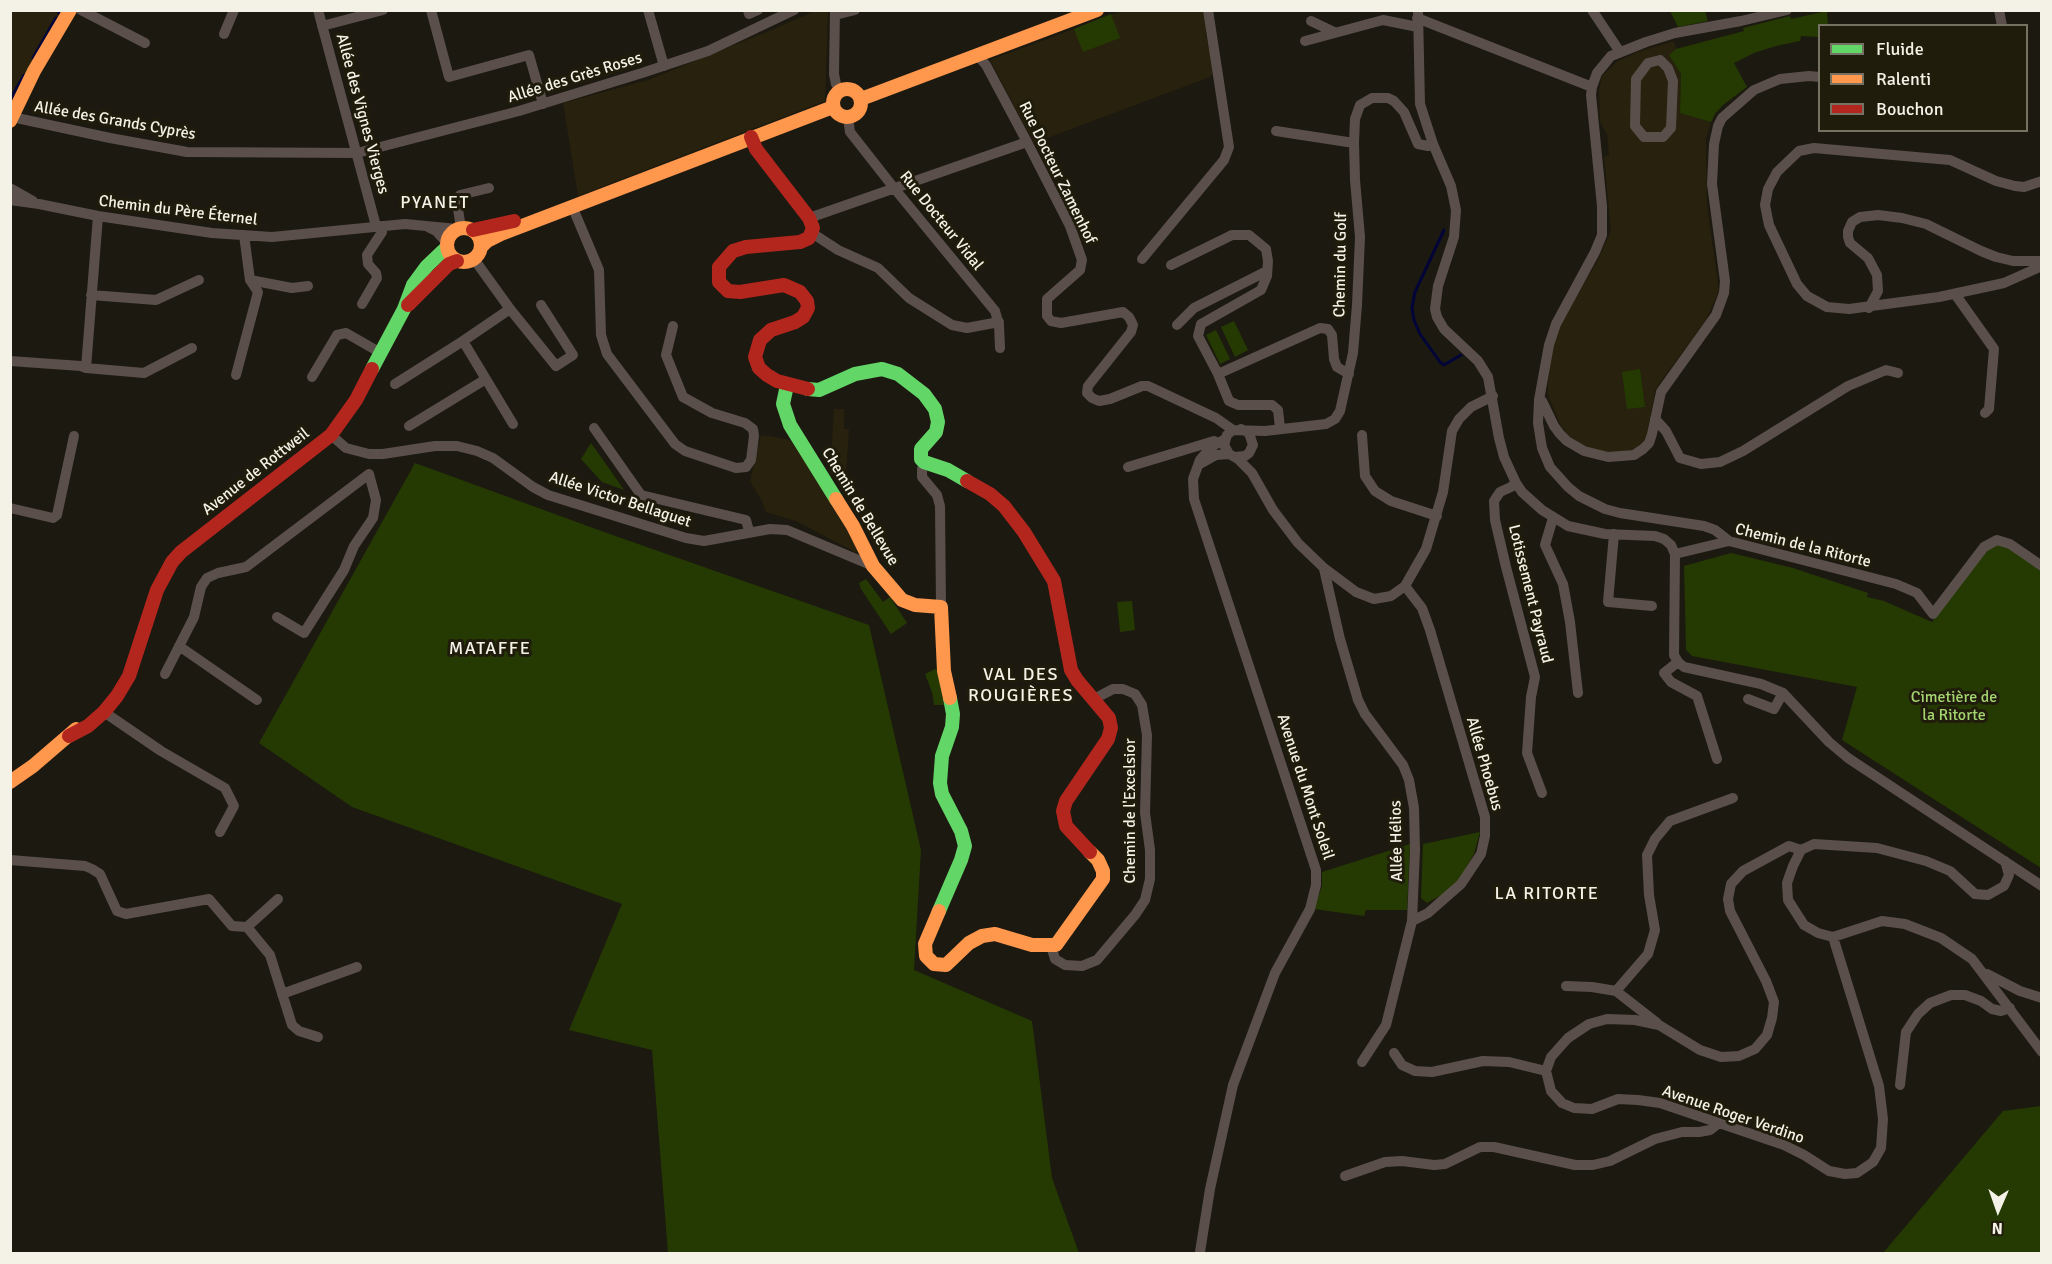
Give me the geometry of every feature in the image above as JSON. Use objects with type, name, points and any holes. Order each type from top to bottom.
[{"type":"street","points":[[11,119],[34,71],[70,10]]},
{"type":"street","points":[[81,10],[145,43]]},
{"type":"street","points":[[224,34],[234,10]]},
{"type":"street","name":"Allée des Vignes Vierges","points":[[318,10],[379,226]]},
{"type":"street","points":[[322,26],[382,10]]},
{"type":"street","points":[[431,10],[449,77],[529,55],[543,104]]},
{"type":"street","points":[[648,10],[664,66]]},
{"type":"street","points":[[748,10],[749,14],[758,10]]},
{"type":"street","name":"Allée des Grès Roses","points":[[357,153],[543,104],[664,66],[708,51],[794,10]]},
{"type":"street","points":[[840,90],[834,75],[835,13],[855,10]]},
{"type":"street","points":[[861,99],[1097,10]]},
{"type":"street","points":[[1142,259],[1224,160],[1229,147],[1208,10]]},
{"type":"street","points":[[1592,10],[1620,52]]},
{"type":"street","points":[[1729,541],[1715,530],[1704,526],[1605,509],[1574,492],[1559,478],[1545,457],[1539,437],[1539,400],[1548,345],[1556,324],[1602,235],[1602,206],[1592,104],[1592,87],[1601,66],[1606,60],[1620,52],[1676,33],[1787,10]]},
{"type":"street","points":[[1305,41],[1394,16],[1418,18],[1592,87]]},
{"type":"street","points":[[1418,18],[1420,104],[1433,144],[1451,186],[1456,210],[1452,248],[1436,295],[1437,317],[1444,329],[1488,377],[1504,457],[1516,483],[1532,501],[1553,518],[1568,526],[1580,530],[1614,534],[1655,536],[1671,544],[1675,554],[1674,655],[1678,662],[1684,667],[1761,684],[1783,693],[1829,742],[1848,758],[2042,886]]},
{"type":"street","points":[[1311,21],[1334,32]]},
{"type":"street","name":"Rue Docteur Zamenhof","points":[[977,55],[986,64],[1027,142],[1070,226],[1082,260],[1080,270],[1047,299],[1047,316],[1051,321],[1061,323],[1123,312],[1130,317],[1133,325],[1131,332],[1088,386],[1087,393],[1099,401],[1148,386],[1216,418],[1231,434]]},
{"type":"street","points":[[1660,60],[1668,68],[1673,81],[1671,128],[1663,137],[1644,137],[1635,126],[1636,79],[1648,63],[1660,60]]},
{"type":"street","points":[[1539,400],[1542,401],[1554,426],[1567,441],[1584,451],[1608,457],[1634,455],[1649,443],[1661,392],[1716,315],[1724,293],[1725,281],[1712,184],[1714,144],[1718,126],[1722,118],[1754,90],[1780,79],[1818,77]]},
{"type":"street","points":[[840,90],[854,90],[861,99],[860,110],[848,118],[839,115],[833,107],[833,98],[840,90]]},
{"type":"street","name":"Chemin du Golf","points":[[1231,434],[1326,424],[1335,419],[1342,408],[1353,353],[1360,254],[1354,142],[1355,119],[1360,105],[1372,98],[1388,98],[1400,105],[1418,144],[1428,146],[1433,144]]},
{"type":"street","points":[[422,225],[436,231],[452,258],[463,262],[477,253],[487,241],[501,234],[833,107]]},
{"type":"street","name":"Rue Docteur Vidal","points":[[848,118],[850,132],[995,311],[999,322],[1000,348]]},
{"type":"street","name":"Allée des Grands Cyprès","points":[[11,119],[187,152],[357,153]]},
{"type":"street","points":[[1276,131],[1354,142]]},
{"type":"street","points":[[751,137],[756,149],[810,218],[813,225],[809,238],[800,242],[738,249],[726,257],[721,264],[718,273],[721,285],[732,292],[784,285],[796,289],[806,298],[808,308],[803,317],[767,332],[758,343],[756,361],[762,372],[787,385],[816,390],[855,374],[874,369],[887,370],[898,374],[924,394],[937,414],[936,432],[921,449],[921,456],[924,462],[922,477],[936,495],[940,506],[944,670],[953,714],[952,728],[941,763],[940,783],[942,795],[961,831],[964,846],[963,856],[925,944],[925,954],[927,959],[934,964],[946,965],[969,943],[982,936],[995,934],[1032,945],[1052,946]]},
{"type":"street","points":[[810,218],[1027,142]]},
{"type":"street","points":[[2042,181],[2024,187],[2015,186],[1996,181],[1950,160],[1814,148],[1799,150],[1793,155],[1771,182],[1765,205],[1769,225],[1797,284],[1816,303],[1836,309],[1869,308],[1955,294],[2004,283],[2042,266]]},
{"type":"street","name":"Chemin du Père Éternel","points":[[10,188],[39,204]]},
{"type":"street","points":[[489,188],[460,195],[457,203],[464,229],[480,239],[477,253],[510,309],[556,366],[573,355],[541,305]]},
{"type":"street","name":"Chemin du Père Éternel","points":[[10,200],[212,233],[272,237],[405,224],[464,229]]},
{"type":"street","points":[[446,245],[452,232],[572,206]]},
{"type":"street","points":[[572,206],[599,270],[601,335],[607,354],[675,444],[685,451],[735,468],[746,467],[751,460],[753,429],[745,423],[712,413],[683,397],[666,354],[673,326]]},
{"type":"street","points":[[1869,308],[1878,291],[1877,275],[1868,258],[1850,243],[1848,237],[1852,222],[1860,218],[1878,214],[1902,218],[1926,224],[1996,256],[2013,261],[2042,261]]},
{"type":"street","points":[[86,368],[98,216]]},
{"type":"street","points":[[362,304],[376,278],[376,273],[368,264],[367,255],[382,232],[379,226]]},
{"type":"street","points":[[812,233],[838,250],[878,268],[909,298],[952,325],[967,328],[999,322]]},
{"type":"street","points":[[236,375],[258,292],[250,280],[243,235]]},
{"type":"street","points":[[1171,265],[1232,235],[1249,235],[1266,249],[1267,271],[1261,290],[1201,324],[1198,336],[1229,400],[1238,405],[1272,405],[1278,410],[1280,428]]},
{"type":"street","name":"Avenue de Rottweil","points":[[69,736],[88,726],[104,712],[129,676],[157,590],[172,562],[181,552],[331,435],[356,400],[404,309],[413,285],[446,245]]},
{"type":"street","name":"Avenue de Rottweil","points":[[404,309],[449,264],[457,261]]},
{"type":"street","points":[[1177,325],[1194,308],[1267,271]]},
{"type":"street","points":[[91,295],[156,300],[199,280]]},
{"type":"street","points":[[250,280],[292,288],[308,286]]},
{"type":"street","points":[[1955,294],[1994,349],[1989,409],[1985,413]]},
{"type":"street","points":[[395,384],[510,309]]},
{"type":"street","points":[[1218,374],[1320,328],[1328,329],[1332,335],[1337,368],[1349,374]]},
{"type":"street","points":[[312,377],[337,335],[346,333],[381,353]]},
{"type":"street","points":[[463,341],[513,424]]},
{"type":"street","points":[[10,361],[144,373],[192,348]]},
{"type":"street","points":[[1655,419],[1666,431],[1680,458],[1701,464],[1720,462],[1743,451],[1848,386],[1886,370],[1898,372]]},
{"type":"street","points":[[409,426],[486,379]]},
{"type":"street","name":"Chemin de Bellevue","points":[[787,385],[783,404],[790,425],[853,526],[873,566],[902,600],[915,605],[942,607]]},
{"type":"street","points":[[1231,434],[1225,449],[1252,473],[1273,510],[1298,543],[1323,568],[1350,588],[1374,599],[1391,596],[1405,586],[1426,549],[1437,516],[1452,431],[1459,419],[1471,407],[1493,396]]},
{"type":"street","points":[[594,428],[642,495],[746,520],[749,531]]},
{"type":"street","points":[[1198,466],[1211,456],[1245,456],[1265,431]]},
{"type":"street","points":[[1128,467],[1231,434],[1249,433],[1252,447],[1252,473]]},
{"type":"street","points":[[1198,466],[1207,450],[1231,434]]},
{"type":"street","name":"Allée Victor Bellaguet","points":[[331,435],[346,448],[369,454],[435,446],[467,448],[493,458],[548,495],[686,538],[704,541],[718,540],[749,531],[787,530],[873,566]]},
{"type":"street","points":[[1362,435],[1365,476],[1375,491],[1391,501],[1437,516]]},
{"type":"street","points":[[10,508],[53,518],[57,515],[74,436]]},
{"type":"street","points":[[277,617],[304,633],[344,570],[354,546],[374,518],[376,500],[369,474],[369,454]]},
{"type":"street","name":"Chemin de l'Excelsior","points":[[924,462],[948,470],[990,494],[1004,506],[1024,532],[1056,585],[1071,670],[1109,718],[1111,728],[1109,736],[1066,801],[1063,815],[1066,826],[1096,856],[1104,877],[1064,936],[1052,946],[1055,959],[1065,965],[1082,966],[1097,960],[1145,900],[1150,879],[1150,850],[1144,804],[1148,741],[1142,705],[1135,694],[1124,688],[1113,690],[1094,699]]},
{"type":"street","name":"Avenue du Mont Soleil","points":[[1198,466],[1193,479],[1194,499],[1316,870],[1316,885],[1310,909],[1275,974],[1248,1040],[1233,1085],[1210,1189],[1200,1252]]},
{"type":"street","points":[[165,674],[194,617],[201,587],[207,578],[218,573],[246,567],[369,474]]},
{"type":"street","name":"Lotissement Payraud","points":[[1516,483],[1511,488],[1500,492],[1494,501],[1495,520],[1535,676],[1527,753],[1542,793]]},
{"type":"street","points":[[1553,518],[1545,546],[1563,584],[1578,693]]},
{"type":"street","points":[[1614,534],[1608,602],[1652,606]]},
{"type":"street","name":"Chemin de la Ritorte","points":[[1675,554],[1729,541],[1917,592],[1933,614],[1984,547],[1997,540],[2010,544],[2042,566]]},
{"type":"street","name":"Allée Hélios","points":[[1323,568],[1358,700],[1365,714],[1403,765],[1409,780],[1414,808],[1415,850],[1412,921]]},
{"type":"street","name":"Allée Phoebus","points":[[1405,586],[1422,608],[1430,630],[1485,817],[1485,836],[1481,854],[1461,884],[1428,913],[1412,921]]},
{"type":"street","points":[[1332,599],[1337,590],[1350,588]]},
{"type":"street","points":[[179,646],[257,700]]},
{"type":"street","name":"Avenue de Rottweil","points":[[10,782],[69,736],[105,698],[134,661]]},
{"type":"street","points":[[1678,662],[1664,674],[1671,682],[1697,696],[1717,759]]},
{"type":"street","points":[[1748,699],[1774,709],[1783,693]]},
{"type":"street","points":[[104,712],[161,751],[225,788],[234,806],[220,832]]},
{"type":"street","points":[[1616,991],[1648,954],[1655,930],[1649,895],[1647,855],[1654,839],[1670,821],[1733,798]]},
{"type":"street","points":[[2005,861],[2009,875],[2004,886],[1988,895],[1974,894],[1950,871],[1926,861],[1877,848],[1814,844],[1801,850],[1792,866],[1787,884],[1788,900],[1804,925],[1818,933],[1833,937],[1882,921],[1905,924],[1941,938],[1972,959],[2042,1052]]},
{"type":"street","points":[[1566,986],[1616,991],[1659,1025],[1700,1050],[1721,1057],[1739,1056],[1755,1049],[1767,1035],[1774,1002],[1766,981],[1730,911],[1728,899],[1731,884],[1743,871],[1789,846],[1801,850]]},
{"type":"street","points":[[10,860],[85,866],[92,869],[100,874],[117,911],[126,914],[209,899],[232,926],[247,927],[278,899]]},
{"type":"street","points":[[1362,1062],[1386,1025],[1412,921]]},
{"type":"street","points":[[247,927],[270,955],[292,1024],[299,1031],[318,1037]]},
{"type":"street","name":"Avenue Roger Verdino","points":[[1546,1071],[1551,1091],[1562,1103],[1574,1108],[1592,1108],[1618,1099],[1660,1103],[1784,1145],[1829,1171],[1845,1174],[1857,1173],[1874,1162],[1881,1148],[1883,1119],[1879,1086],[1833,937]]},
{"type":"street","points":[[282,994],[357,967]]},
{"type":"street","points":[[1983,972],[2020,991],[2042,998]]},
{"type":"street","points":[[1900,1085],[1906,1032],[1918,1014],[1930,1003],[1951,995],[1965,995],[1981,1000],[1992,1009],[2001,1011],[2010,1008]]},
{"type":"street","points":[[1395,1053],[1402,1065],[1415,1071],[1432,1072],[1483,1060],[1509,1062],[1546,1071],[1551,1057],[1568,1038],[1589,1024],[1608,1019],[1635,1020],[1659,1025]]},
{"type":"street","points":[[1346,1176],[1385,1162],[1445,1164],[1480,1148],[1494,1147],[1575,1165],[1593,1165],[1610,1161],[1655,1139],[1682,1132],[1710,1130],[1719,1123]]},
{"type":"shaded area","points":[[1205,10],[1209,30],[1205,33],[1215,70],[1210,77],[1034,143],[990,60],[1122,11]]},
{"type":"shaded area","points":[[10,11],[59,11],[11,98]]},
{"type":"shaded area","points":[[815,11],[828,11],[825,101],[578,196],[563,103],[648,80]]},
{"type":"shaded area","points":[[1674,41],[1676,49],[1669,55],[1681,74],[1680,112],[1711,122],[1706,139],[1707,205],[1719,291],[1706,320],[1655,391],[1646,438],[1637,449],[1607,453],[1584,446],[1568,435],[1560,424],[1548,395],[1554,337],[1597,262],[1611,231],[1604,156],[1609,155],[1607,134],[1600,122],[1599,91],[1602,76],[1618,61]]},
{"type":"shaded area","points":[[834,409],[844,409],[844,429],[849,429],[846,475],[830,474]]},
{"type":"shaded area","points":[[761,435],[792,440],[861,551],[855,552],[798,522],[766,512],[750,481]]},
{"type":"green space","points":[[1670,11],[1705,11],[1708,21],[1678,27]]},
{"type":"green space","points":[[1827,11],[1828,24],[1818,24],[1818,37],[1801,36],[1800,41],[1754,53],[1734,63],[1747,87],[1723,105],[1711,122],[1680,113],[1681,74],[1669,55],[1676,49],[1744,31],[1743,28],[1790,16],[1791,19]]},
{"type":"green space","points":[[1111,14],[1120,38],[1083,52],[1074,29]]},
{"type":"green space","points":[[1234,321],[1248,350],[1235,357],[1221,327]]},
{"type":"green space","points":[[1216,330],[1230,359],[1220,364],[1206,335]]},
{"type":"green space","points":[[1640,369],[1645,407],[1627,409],[1622,372]]},
{"type":"green space","points":[[591,443],[624,490],[602,482],[581,459]]},
{"type":"green space","points":[[415,463],[869,625],[921,850],[914,970],[1032,1021],[1052,1178],[1079,1253],[668,1253],[652,1050],[569,1030],[622,904],[352,807],[259,743]]},
{"type":"green space","name":"Cimetière de la Ritorte","points":[[1997,543],[2008,547],[2041,570],[2041,868],[1842,740],[1857,687],[1692,656],[1686,650],[1684,566],[1731,553],[1793,568],[1868,593],[1867,597],[1884,601],[1932,622],[1986,548]]},
{"type":"green space","points":[[866,579],[883,602],[890,597],[907,623],[891,634],[861,589],[859,583]]},
{"type":"green space","points":[[1132,601],[1135,630],[1120,632],[1117,602]]},
{"type":"green space","points":[[935,669],[938,670],[944,705],[934,705],[925,674]]},
{"type":"green space","points":[[1480,832],[1474,854],[1459,880],[1447,892],[1427,903],[1421,898],[1423,844]]},
{"type":"green space","points":[[1410,844],[1407,910],[1366,910],[1364,916],[1314,909],[1322,886],[1322,872]]},
{"type":"green space","points":[[2041,1106],[2041,1253],[1883,1253],[2003,1111]]},
{"type":"waterway","points":[[33,58],[56,18]]},
{"type":"waterway","points":[[10,100],[24,75]]},
{"type":"waterway","points":[[1444,230],[1415,292],[1412,308],[1420,334],[1440,362],[1444,365],[1461,355]]},
{"type":"traffic: fast","points":[[372,369],[404,309],[413,285],[427,266],[446,248]]},
{"type":"traffic: fast","points":[[808,389],[819,390],[855,374],[882,369],[898,374],[924,394],[935,409],[938,422],[936,432],[921,449],[921,459],[967,481]]},
{"type":"traffic: fast","points":[[787,385],[783,404],[790,425],[836,499]]},
{"type":"traffic: fast","points":[[939,911],[965,846],[961,831],[942,794],[940,783],[942,756],[952,727],[953,714],[950,698]]},
{"type":"traffic: slow","points":[[10,121],[34,71],[70,10]]},
{"type":"traffic: slow","points":[[861,99],[1097,10]]},
{"type":"traffic: slow","points":[[847,89],[857,93],[861,103],[857,113],[847,117],[837,113],[833,103],[837,93],[847,89]]},
{"type":"traffic: slow","points":[[481,247],[501,234],[833,107]]},
{"type":"traffic: slow","points":[[464,228],[476,233],[481,245],[476,257],[464,262],[452,257],[447,245],[452,233],[464,228]]},
{"type":"traffic: slow","points":[[836,499],[853,526],[873,566],[902,600],[915,605],[941,607],[944,671],[950,698]]},
{"type":"traffic: slow","points":[[10,782],[33,766],[76,729]]},
{"type":"traffic: slow","points":[[939,911],[925,944],[926,956],[934,964],[946,965],[969,943],[982,936],[995,934],[1032,945],[1056,945],[1103,879],[1103,871],[1098,860],[1090,852]]},
{"type":"traffic: jam","points":[[751,137],[756,149],[809,218],[813,228],[809,238],[800,242],[746,247],[733,251],[719,267],[719,282],[728,291],[740,292],[784,285],[800,292],[807,301],[808,308],[803,317],[771,330],[760,340],[755,357],[759,368],[767,375],[777,381],[808,389]]},
{"type":"traffic: jam","points":[[473,230],[514,221]]},
{"type":"traffic: jam","points":[[408,305],[449,264],[457,261]]},
{"type":"traffic: jam","points":[[69,736],[88,726],[104,712],[129,676],[157,590],[172,562],[181,552],[331,435],[356,400],[372,369]]},
{"type":"traffic: jam","points":[[967,481],[990,494],[1004,506],[1024,532],[1054,581],[1071,670],[1109,718],[1111,728],[1108,739],[1066,801],[1063,811],[1066,826],[1090,852]]},
{"type":"district","name":"PYANET","points":[[435,203]]},
{"type":"district","name":"MATAFFE","points":[[490,649]]},
{"type":"district","name":"VAL DES ROUGIÈRES","points":[[1021,685]]},
{"type":"district","name":"LA RITORTE","points":[[1547,894]]}]
